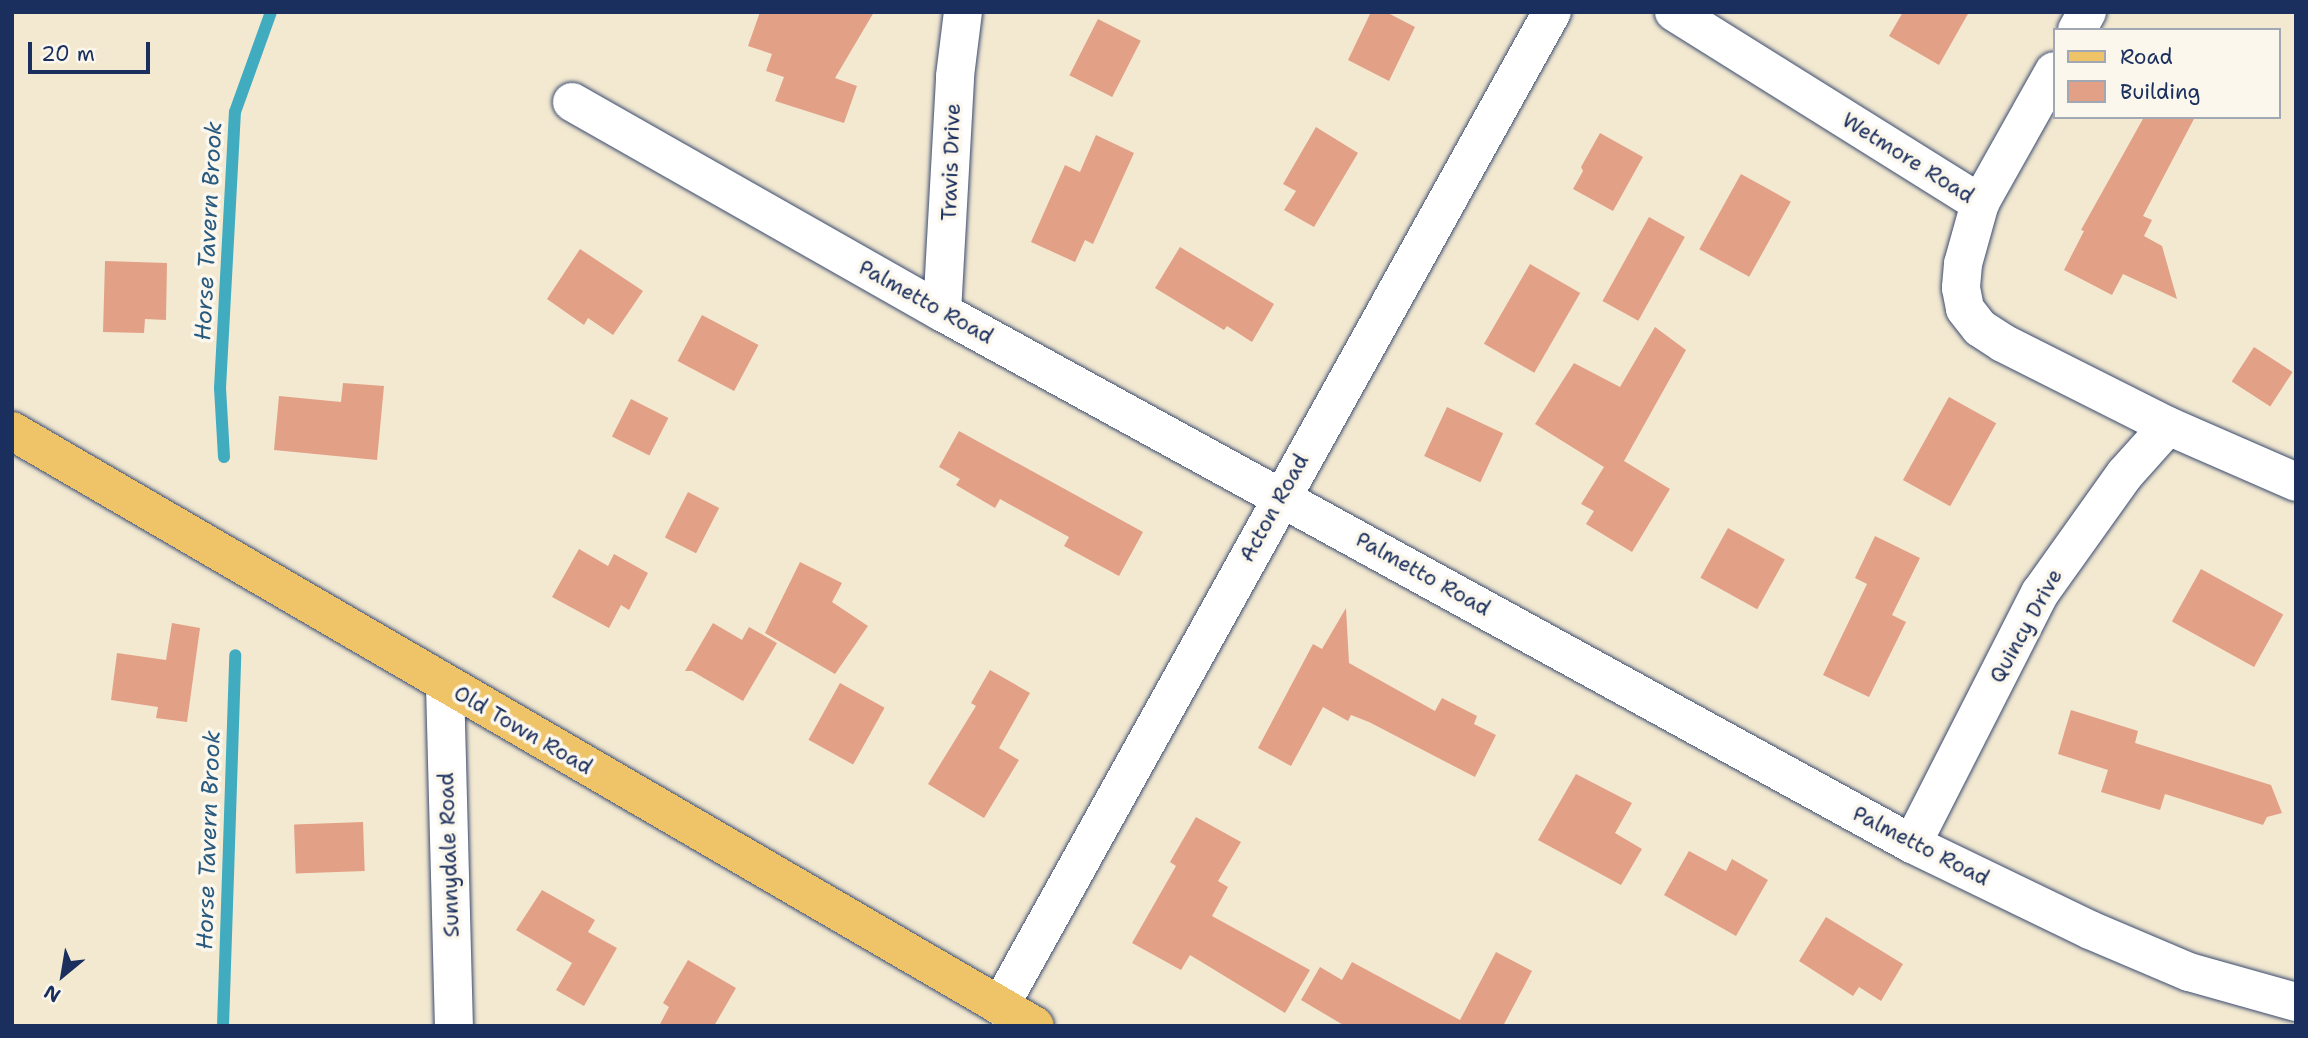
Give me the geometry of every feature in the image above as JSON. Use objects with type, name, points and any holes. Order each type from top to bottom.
[{"type":"main road","name":"Old Town Road","points":[[12,431],[1035,1026]]},
{"type":"street","name":"Travis Drive","points":[[942,312],[955,76],[963,12]]},
{"type":"street","name":"Acton Road","points":[[1000,1006],[1281,495],[1552,12]]},
{"type":"street","name":"Wetmore Road","points":[[1674,12],[1980,203],[1963,264],[1961,288],[1965,309],[1980,328],[2003,343],[2168,426],[2296,482]]},
{"type":"street","points":[[2078,28],[2087,12]]},
{"type":"street","points":[[1980,203],[2052,75]]},
{"type":"street","name":"Palmetto Road","points":[[572,102],[942,312],[1281,495],[1912,844],[2090,930],[2189,972],[2296,1002]]},
{"type":"street","name":"Quincy Drive","points":[[1912,844],[2040,593],[2125,474],[2168,426]]},
{"type":"street","name":"Sunnydale Road","points":[[445,685],[454,1026]]},
{"type":"building","points":[[760,12],[874,12],[835,78],[857,86],[844,123],[775,101],[784,77],[766,71],[772,54],[748,46]]},
{"type":"building","points":[[1371,12],[1386,12],[1415,27],[1389,81],[1348,60]]},
{"type":"building","points":[[1903,12],[1969,12],[1939,65],[1889,36]]},
{"type":"building","points":[[1098,19],[1141,41],[1112,97],[1069,75]]},
{"type":"building","points":[[2143,119],[2194,119],[2143,216],[2152,220],[2144,236],[2162,246],[2177,299],[2123,274],[2112,295],[2064,270],[2084,231],[2081,230]]},
{"type":"building","points":[[1316,127],[1358,153],[1314,227],[1284,210],[1296,191],[1283,184]]},
{"type":"building","points":[[1600,133],[1643,157],[1613,211],[1573,189],[1583,171],[1581,167]]},
{"type":"building","points":[[1096,135],[1134,153],[1093,244],[1085,240],[1075,262],[1031,242],[1065,165],[1080,172]]},
{"type":"building","points":[[1741,174],[1791,202],[1749,277],[1699,249]]},
{"type":"building","points":[[1649,217],[1685,237],[1638,321],[1602,301]]},
{"type":"building","points":[[1180,247],[1274,304],[1252,342],[1227,326],[1224,330],[1155,288]]},
{"type":"building","points":[[580,249],[643,291],[613,335],[588,318],[584,325],[547,299]]},
{"type":"building","points":[[105,261],[167,263],[166,320],[145,319],[144,333],[103,332]]},
{"type":"building","points":[[1530,264],[1580,293],[1534,373],[1484,344]]},
{"type":"building","points":[[702,315],[759,345],[734,391],[678,361]]},
{"type":"building","points":[[1655,327],[1686,350],[1624,461],[1670,489],[1632,552],[1586,524],[1594,511],[1581,504],[1604,467],[1535,424],[1574,363],[1620,387]]},
{"type":"building","points":[[2254,347],[2293,372],[2270,406],[2232,381]]},
{"type":"building","points":[[343,383],[384,386],[377,460],[274,450],[279,396],[341,402]]},
{"type":"building","points":[[1949,397],[1996,423],[1950,506],[1903,480]]},
{"type":"building","points":[[631,399],[668,418],[649,455],[612,436]]},
{"type":"building","points":[[1447,407],[1503,433],[1480,482],[1424,456]]},
{"type":"building","points":[[959,431],[1143,532],[1119,576],[1064,546],[1069,537],[1000,499],[995,508],[956,485],[960,479],[939,467]]},
{"type":"building","points":[[688,492],[719,508],[696,553],[665,537]]},
{"type":"building","points":[[1728,528],[1785,560],[1757,609],[1700,578]]},
{"type":"building","points":[[1875,536],[1920,558],[1892,615],[1906,622],[1869,697],[1823,675],[1867,584],[1855,578]]},
{"type":"building","points":[[579,549],[608,566],[614,554],[648,573],[629,610],[621,605],[609,628],[552,597]]},
{"type":"building","points":[[800,562],[842,583],[832,602],[868,626],[835,674],[765,633]]},
{"type":"building","points":[[2201,569],[2283,615],[2254,667],[2172,621]]},
{"type":"building","points":[[1346,608],[1349,663],[1435,711],[1442,698],[1477,716],[1474,724],[1496,735],[1475,777],[1369,722],[1351,715],[1348,721],[1323,707],[1291,766],[1258,748],[1313,644],[1322,649]]},
{"type":"building","points":[[172,623],[200,628],[187,722],[156,718],[158,707],[111,700],[117,653],[166,660]]},
{"type":"building","points":[[713,623],[742,640],[749,627],[777,643],[743,701],[692,671],[685,671]]},
{"type":"building","points":[[990,670],[1030,693],[999,748],[1019,760],[984,818],[928,784],[976,706],[971,703]]},
{"type":"building","points":[[840,683],[885,708],[853,765],[808,740]]},
{"type":"building","points":[[2071,710],[2138,731],[2135,743],[2271,785],[2282,813],[2267,817],[2263,825],[2165,794],[2160,810],[2101,792],[2108,770],[2058,754]]},
{"type":"building","points":[[1576,774],[1632,803],[1615,833],[1642,849],[1621,885],[1538,840]]},
{"type":"building","points":[[1196,817],[1241,842],[1218,881],[1228,887],[1212,916],[1310,970],[1285,1013],[1190,955],[1181,970],[1132,943],[1176,866],[1170,862]]},
{"type":"building","points":[[363,822],[365,871],[296,873],[294,824]]},
{"type":"building","points":[[1689,851],[1726,871],[1732,859],[1768,880],[1736,936],[1664,895]]},
{"type":"building","points":[[542,890],[595,920],[588,932],[617,948],[584,1006],[556,990],[572,963],[516,930]]},
{"type":"building","points":[[1826,917],[1903,964],[1881,1001],[1859,987],[1853,996],[1799,961]]},
{"type":"building","points":[[1496,952],[1532,971],[1503,1026],[1345,1026],[1301,1000],[1320,967],[1342,980],[1352,962],[1460,1020]]},
{"type":"building","points":[[688,960],[736,988],[714,1026],[659,1026],[669,1007],[663,1003]]},
{"type":"waterway","name":"Horse Tavern Brook","points":[[224,457],[220,388],[235,112],[271,12]]},
{"type":"waterway","name":"Horse Tavern Brook","points":[[223,1026],[235,655]]}]
